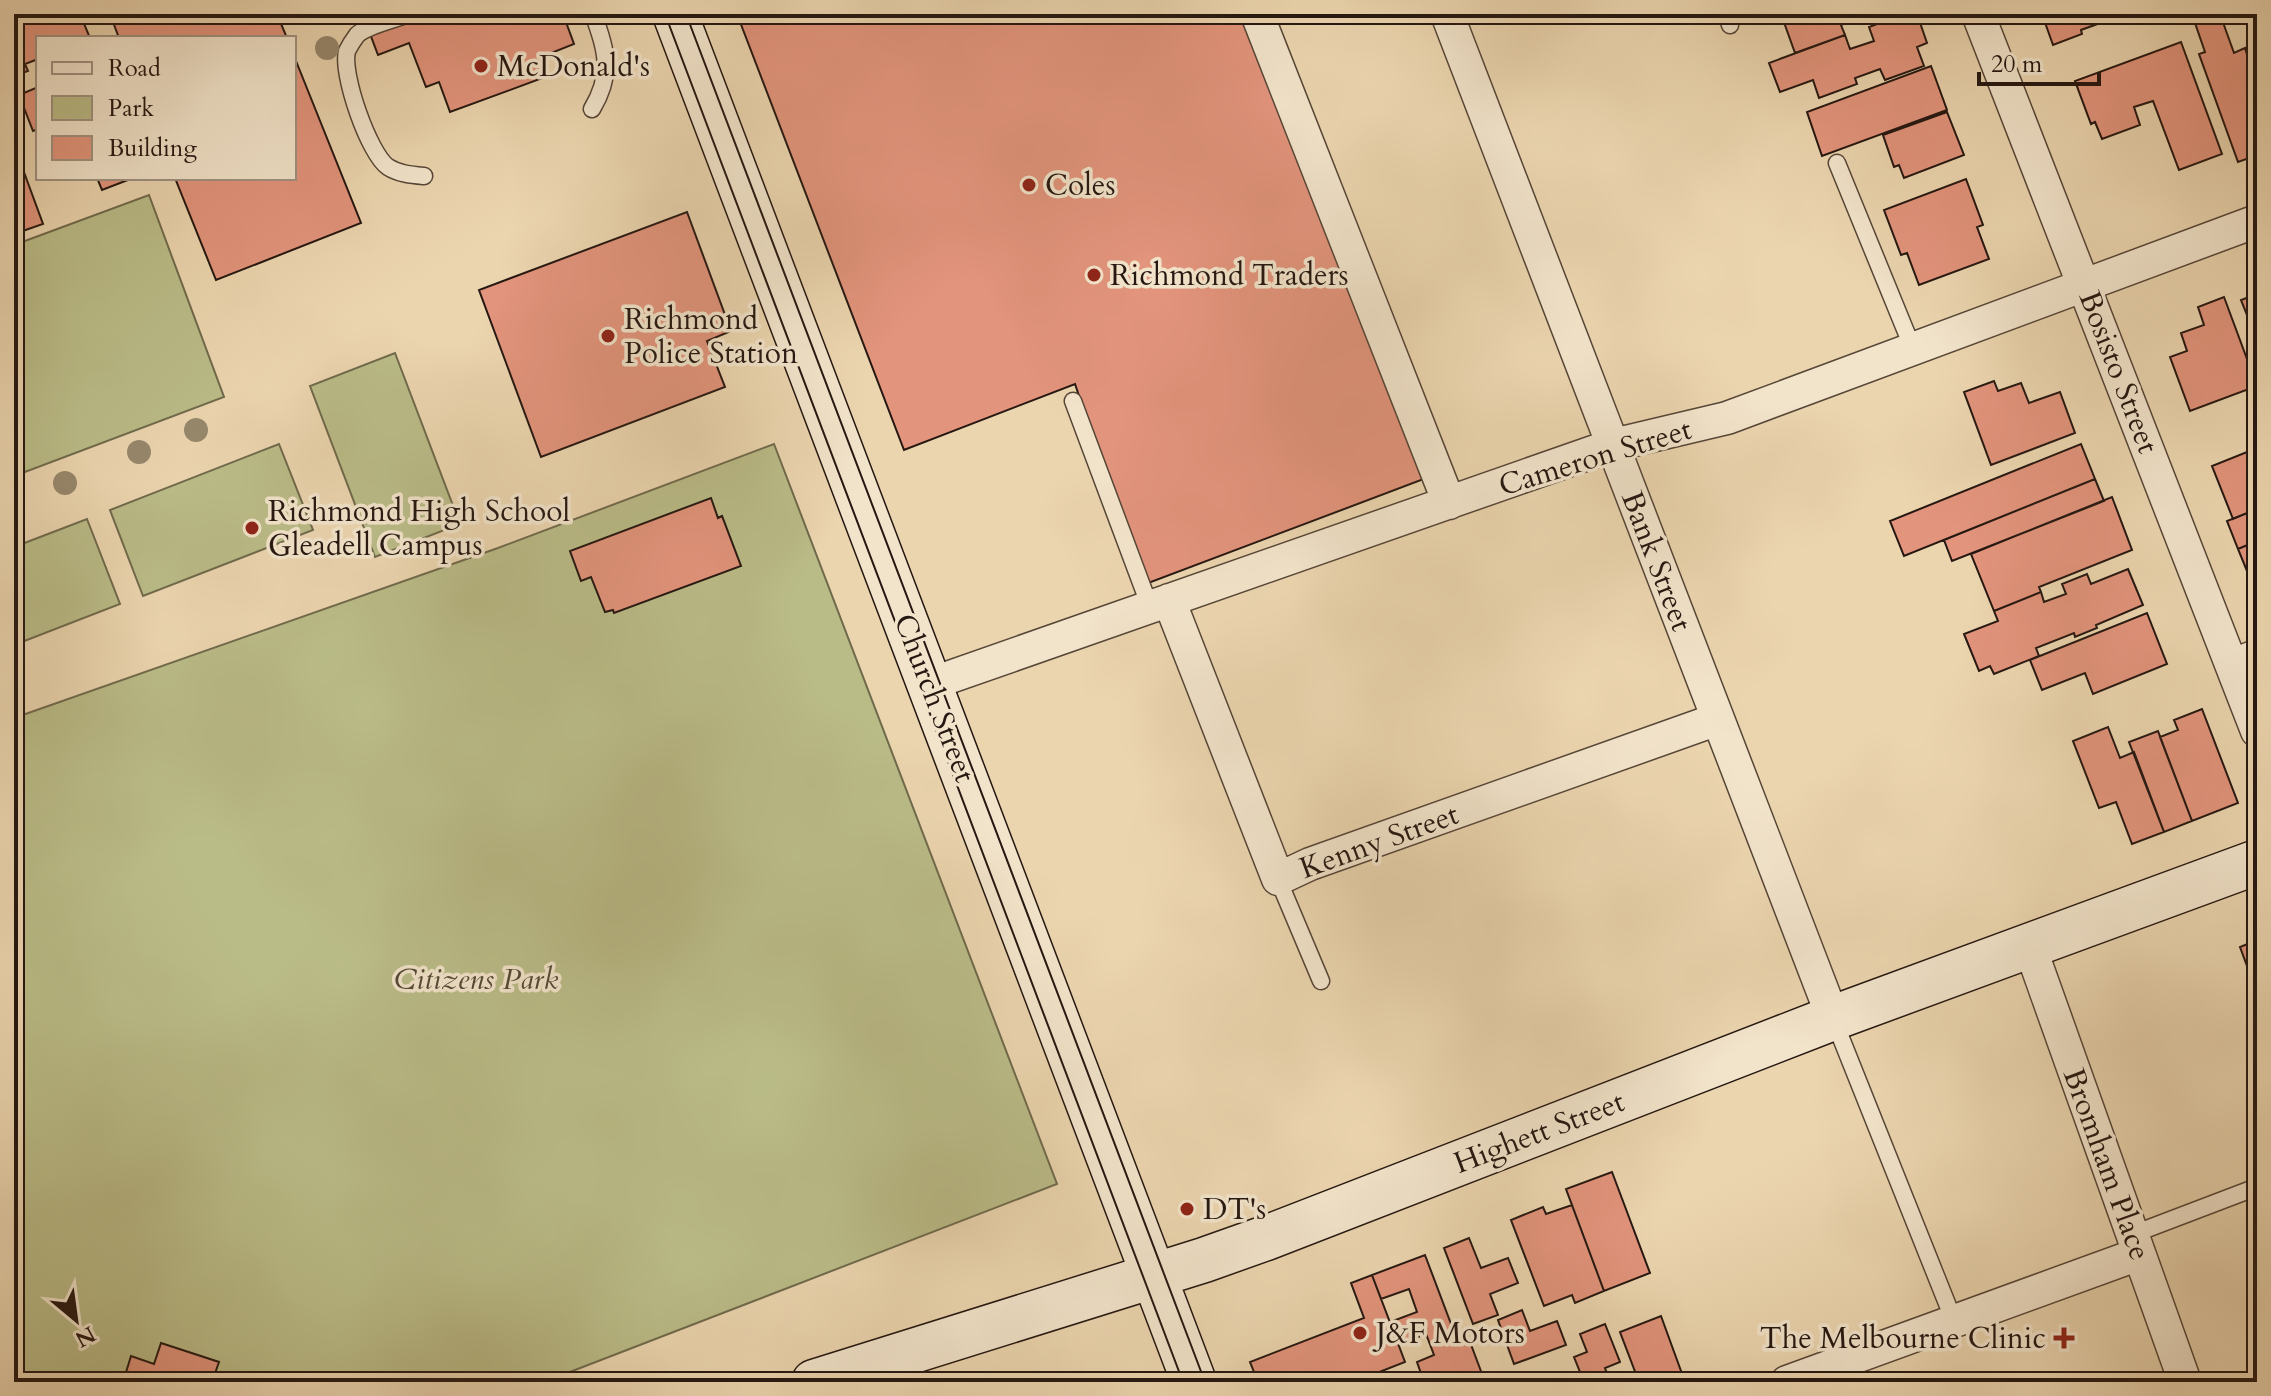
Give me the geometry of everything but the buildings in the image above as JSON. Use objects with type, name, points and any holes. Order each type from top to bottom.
[{"type":"street","name":"Church Street","points":[[675,14],[1194,1382]]},
{"type":"street","points":[[1257,14],[1449,503]]},
{"type":"street","name":"Bank Street","points":[[1447,14],[1833,1018]]},
{"type":"street","name":"Bosisto Street","points":[[1978,14],[2086,287],[2243,652],[2257,731]]},
{"type":"street","name":"Cameron Street","points":[[930,684],[1613,445],[1727,418],[2257,221]]},
{"type":"street","name":"Kenny Street","points":[[1160,604],[1278,879],[1310,864],[1718,719]]},
{"type":"street","name":"Highett Street","points":[[814,1382],[1266,1238],[1833,1018],[2257,862]]},
{"type":"street","name":"Bromham Place","points":[[2030,947],[2185,1382]]},
{"type":"street","points":[[1787,1382],[1954,1321],[2135,1244]]},
{"type":"lane","points":[[409,14],[359,33],[347,52],[348,72],[360,116],[386,166],[402,174],[424,176]]},
{"type":"lane","points":[[592,109],[605,88],[605,54],[593,14]]},
{"type":"lane","points":[[1837,163],[1913,349]]},
{"type":"lane","points":[[1073,401],[1160,604]]},
{"type":"lane","points":[[1278,879],[1321,981]]},
{"type":"lane","points":[[1833,1018],[1954,1321]]},
{"type":"lane","points":[[2135,1244],[2257,1187]]},
{"type":"green space","points":[[149,195],[224,397],[25,472],[14,443],[14,245]]},
{"type":"green space","points":[[395,353],[460,524],[375,557],[310,386]]},
{"type":"green space","points":[[279,444],[313,530],[143,596],[110,510]]},
{"type":"green space","name":"Citizens Park","points":[[774,444],[1057,1184],[544,1382],[14,1382],[14,718],[498,548]]},
{"type":"green space","points":[[87,519],[120,604],[14,645],[14,547]]},
{"type":"tram line","points":[[665,14],[1183,1382]]},
{"type":"tram line","points":[[686,14],[1205,1382]]},
{"type":"place","name":"McDonald's","points":[[481,66]]},
{"type":"place","name":"Coles","points":[[1029,185]]},
{"type":"place","name":"Richmond Traders","points":[[1094,275]]},
{"type":"place","name":"Richmond Police Station","points":[[608,336]]},
{"type":"place","name":"Richmond High School Gleadell Campus","points":[[252,528]]},
{"type":"place","name":"DT's","points":[[1187,1209]]},
{"type":"place","name":"J&F Motors","points":[[1360,1333]]},
{"type":"place","name":"The Melbourne Clinic","points":[[2064,1338]]}]
